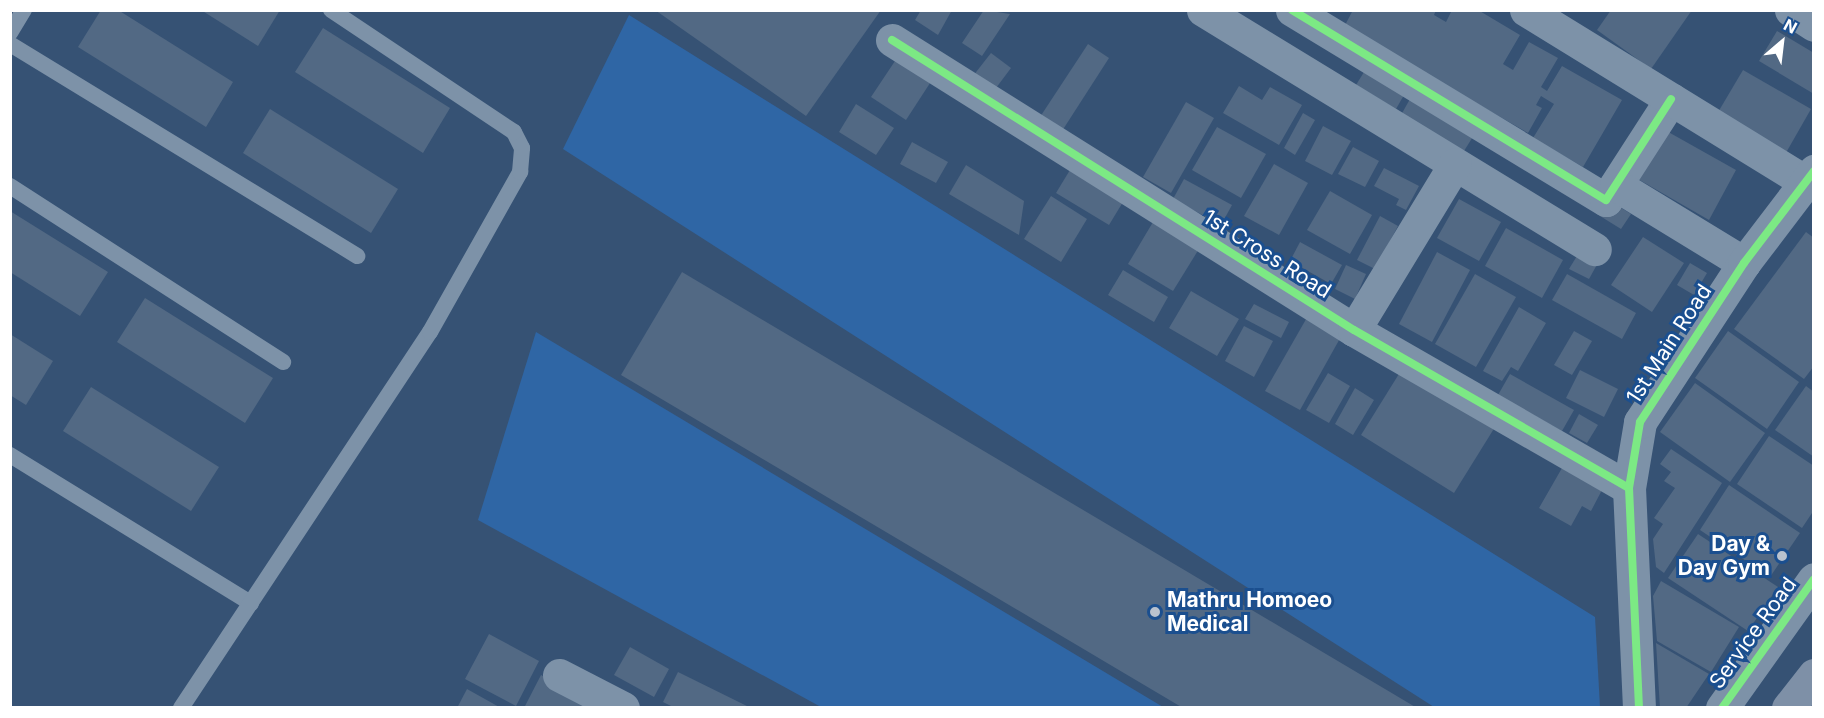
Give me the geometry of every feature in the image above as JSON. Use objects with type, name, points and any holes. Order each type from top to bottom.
[{"type":"highway","points":[[1788,708],[1814,675]]},
{"type":"street","points":[[1203,10],[1595,249]]},
{"type":"street","points":[[1292,10],[1606,200],[1671,99]]},
{"type":"street","points":[[1526,10],[1671,99],[1810,177]]},
{"type":"street","points":[[1791,10],[1814,25]]},
{"type":"street","name":"1st Cross Road","points":[[892,40],[1354,330],[1629,488]]},
{"type":"street","points":[[1354,330],[1455,164]]},
{"type":"street","name":"1st Main Road","points":[[1639,708],[1629,488],[1640,422],[1744,263],[1810,177]]},
{"type":"street","points":[[1616,185],[1744,263]]},
{"type":"street","name":"Service Road","points":[[1722,708],[1814,579]]},
{"type":"street","points":[[560,675],[623,708]]},
{"type":"lane","points":[[10,33],[24,10]]},
{"type":"lane","points":[[181,708],[430,332],[520,171],[522,148],[514,132],[331,10]]},
{"type":"lane","points":[[10,44],[357,256]]},
{"type":"lane","points":[[10,186],[283,362]]},
{"type":"lane","points":[[10,455],[252,603]]},
{"type":"shaded area","points":[[629,15],[1595,617],[1600,707],[1434,707],[563,149]]},
{"type":"shaded area","points":[[536,332],[1163,707],[821,707],[478,520]]},
{"type":"building","points":[[101,10],[118,10],[233,82],[206,127],[78,47]]},
{"type":"building","points":[[201,10],[280,10],[258,46]]},
{"type":"building","points":[[655,10],[881,10],[806,116]]},
{"type":"building","points":[[921,10],[952,10],[938,35],[915,20]]},
{"type":"building","points":[[984,10],[1010,14],[982,56],[962,43]]},
{"type":"building","points":[[1353,10],[1436,10],[1434,15],[1446,22],[1452,10],[1478,10],[1520,35],[1503,64],[1513,70],[1529,42],[1558,58],[1541,87],[1547,91],[1562,66],[1622,100],[1583,167],[1533,138],[1554,104],[1541,96],[1536,105],[1542,108],[1528,133],[1344,27]]},
{"type":"building","points":[[1611,10],[1692,10],[1651,69],[1597,30]]},
{"type":"building","points":[[323,28],[450,108],[423,153],[295,72]]},
{"type":"building","points":[[1777,31],[1814,53],[1814,94],[1759,61]]},
{"type":"building","points":[[1088,44],[1109,58],[1062,131],[1040,117]]},
{"type":"building","points":[[991,53],[1011,68],[993,92],[973,76]]},
{"type":"building","points":[[897,58],[932,80],[906,120],[871,97]]},
{"type":"building","points":[[1743,70],[1811,109],[1783,158],[1714,119]]},
{"type":"building","points":[[1364,72],[1404,95],[1396,109],[1356,85]]},
{"type":"building","points":[[1239,86],[1262,100],[1270,87],[1302,105],[1279,145],[1223,113]]},
{"type":"building","points":[[1410,99],[1474,135],[1464,151],[1401,115]]},
{"type":"building","points":[[1186,102],[1214,118],[1171,193],[1143,177]]},
{"type":"building","points":[[856,104],[894,128],[876,155],[839,132]]},
{"type":"building","points":[[270,109],[398,189],[371,233],[243,153]]},
{"type":"building","points":[[1303,113],[1315,120],[1295,155],[1284,148]]},
{"type":"building","points":[[1323,126],[1351,141],[1332,175],[1305,161]]},
{"type":"building","points":[[1217,127],[1266,154],[1241,198],[1192,170]]},
{"type":"building","points":[[1663,129],[1736,170],[1709,220],[1636,178]]},
{"type":"building","points":[[912,142],[948,162],[936,183],[900,164]]},
{"type":"building","points":[[1353,147],[1379,161],[1365,187],[1338,174]]},
{"type":"building","points":[[1274,164],[1308,183],[1279,235],[1244,216]]},
{"type":"building","points":[[966,165],[1024,201],[1019,235],[949,194]]},
{"type":"building","points":[[1073,165],[1126,197],[1109,225],[1056,193]]},
{"type":"building","points":[[1384,168],[1419,186],[1406,210],[1396,205],[1399,199],[1374,186]]},
{"type":"building","points":[[1184,179],[1232,205],[1221,225],[1173,199]]},
{"type":"building","points":[[1330,191],[1372,215],[1350,254],[1307,230]]},
{"type":"building","points":[[1051,196],[1087,219],[1061,262],[1024,239]]},
{"type":"building","points":[[1459,199],[1501,222],[1479,261],[1437,238]]},
{"type":"building","points":[[1610,201],[1631,214],[1621,229],[1600,216]]},
{"type":"building","points":[[10,211],[108,272],[80,316],[10,272]]},
{"type":"building","points":[[1380,216],[1398,226],[1375,269],[1357,260]]},
{"type":"building","points":[[1156,217],[1202,244],[1173,291],[1128,264]]},
{"type":"building","points":[[1506,228],[1563,260],[1542,298],[1485,266]]},
{"type":"building","points":[[1806,232],[1814,238],[1814,366],[1804,379],[1734,329]]},
{"type":"building","points":[[1643,237],[1684,263],[1652,312],[1611,285]]},
{"type":"building","points":[[1300,242],[1342,265],[1331,284],[1290,261]]},
{"type":"building","points":[[1580,251],[1599,261],[1589,279],[1569,269]]},
{"type":"building","points":[[1437,252],[1470,270],[1432,342],[1399,324]]},
{"type":"building","points":[[1690,263],[1707,273],[1694,295],[1677,285]]},
{"type":"building","points":[[1346,265],[1366,274],[1355,299],[1335,289]]},
{"type":"building","points":[[1123,270],[1168,297],[1154,322],[1108,295]]},
{"type":"building","points":[[682,272],[1417,708],[1183,708],[621,375]]},
{"type":"building","points":[[1475,274],[1516,297],[1476,367],[1435,344]]},
{"type":"building","points":[[1567,274],[1636,313],[1622,339],[1552,300]]},
{"type":"building","points":[[1191,291],[1239,319],[1217,356],[1169,328]]},
{"type":"building","points":[[145,298],[273,378],[245,423],[117,342]]},
{"type":"building","points":[[1254,304],[1289,322],[1281,338],[1245,319]]},
{"type":"building","points":[[1519,307],[1546,323],[1518,371],[1511,367],[1502,381],[1483,371]]},
{"type":"building","points":[[1309,314],[1343,333],[1300,410],[1265,391]]},
{"type":"building","points":[[1244,326],[1273,341],[1254,377],[1225,361]]},
{"type":"building","points":[[1574,331],[1592,341],[1572,375],[1554,365]]},
{"type":"building","points":[[1728,331],[1799,382],[1767,429],[1695,378]]},
{"type":"building","points":[[10,334],[53,361],[26,405],[10,395]]},
{"type":"building","points":[[1402,369],[1495,427],[1454,493],[1361,435]]},
{"type":"building","points":[[1580,370],[1618,389],[1604,417],[1566,398]]},
{"type":"building","points":[[1328,373],[1350,386],[1329,423],[1306,410]]},
{"type":"building","points":[[1510,374],[1574,410],[1562,431],[1498,395]]},
{"type":"building","points":[[1695,383],[1765,433],[1730,482],[1660,432]]},
{"type":"building","points":[[1806,386],[1814,392],[1814,457],[1775,430]]},
{"type":"building","points":[[91,387],[219,467],[191,511],[63,431]]},
{"type":"building","points":[[1355,388],[1374,400],[1353,435],[1335,424]]},
{"type":"building","points":[[1579,414],[1598,425],[1587,443],[1569,433]]},
{"type":"building","points":[[1769,436],[1814,466],[1814,510],[1802,528],[1737,484]]},
{"type":"building","points":[[1671,449],[1722,483],[1664,573],[1656,567],[1653,539],[1663,524],[1654,518],[1675,488],[1664,481],[1671,472],[1660,464]]},
{"type":"building","points":[[1562,468],[1602,490],[1591,511],[1582,506],[1571,526],[1539,508]]},
{"type":"building","points":[[1729,485],[1800,533],[1770,577],[1700,530]]},
{"type":"building","points":[[1698,534],[1778,587],[1748,631],[1668,578]]},
{"type":"building","points":[[1661,581],[1739,627],[1711,672],[1657,641],[1653,596]]},
{"type":"building","points":[[489,634],[539,661],[516,706],[465,679]]},
{"type":"building","points":[[1656,643],[1709,674],[1686,708],[1660,708]]},
{"type":"building","points":[[630,647],[669,669],[654,697],[614,675]]},
{"type":"building","points":[[678,672],[751,708],[675,708],[663,702]]},
{"type":"building","points":[[541,675],[595,705],[594,708],[524,708]]},
{"type":"building","points":[[467,689],[501,708],[457,708]]},
{"type":"cycle path","points":[[1292,10],[1606,200],[1671,99]]},
{"type":"cycle path","points":[[892,40],[1354,330],[1629,488]]},
{"type":"cycle path","points":[[1639,708],[1629,488],[1640,422],[1744,263],[1814,171]]},
{"type":"cycle path","points":[[1722,708],[1814,579]]},
{"type":"place","name":"Day & Day Gym","points":[[1782,556]]},
{"type":"place","name":"Mathru Homoeo Medical","points":[[1155,612]]}]
